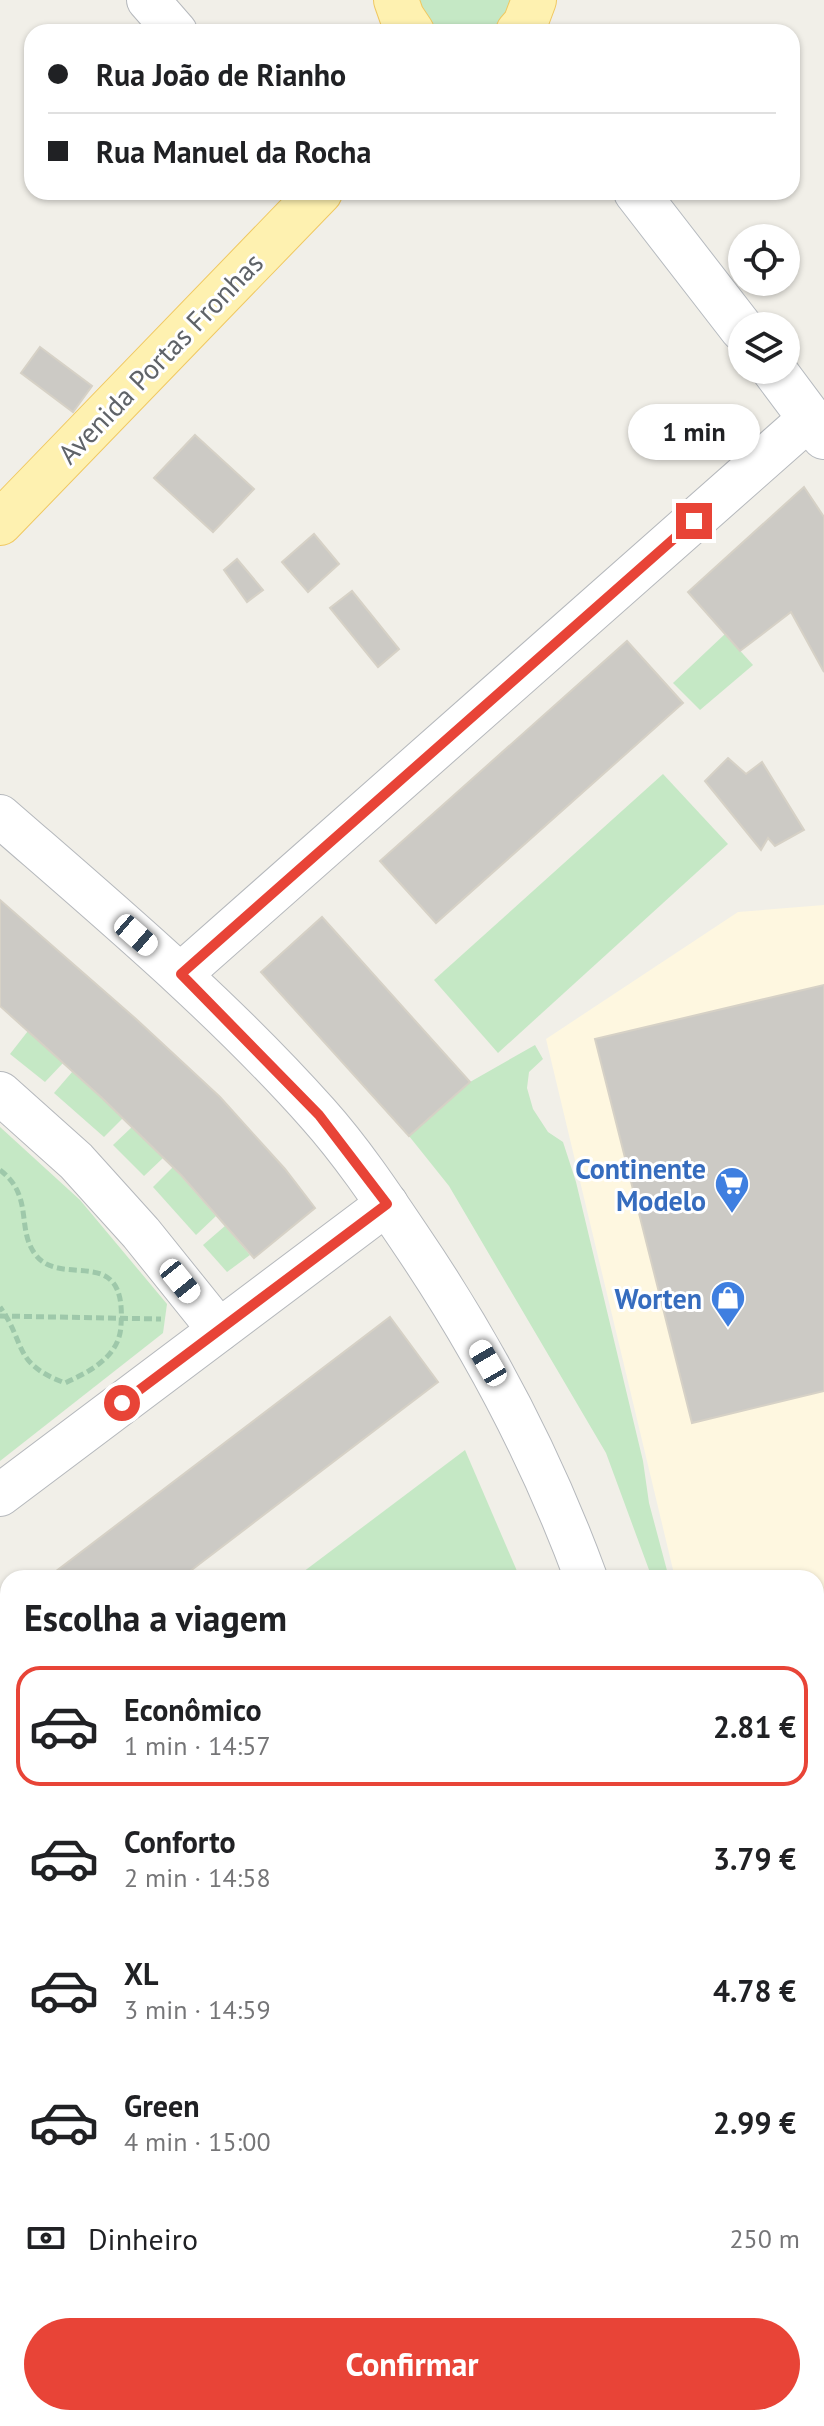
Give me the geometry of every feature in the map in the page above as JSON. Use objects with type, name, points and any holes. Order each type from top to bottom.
[{"type":"main road","name":"Avenida Portas Fronhas","points":[[0,523],[312,200]]},
{"type":"main road","points":[[642,200],[729,312]]},
{"type":"main road","points":[[785,384],[819,426]]},
{"type":"street","points":[[148,0],[169,24]]},
{"type":"street","points":[[181,974],[819,426]]},
{"type":"street","points":[[0,816],[181,974],[319,1115],[387,1204],[459,1312],[517,1415],[583,1570]]},
{"type":"street","points":[[0,1093],[76,1161],[141,1233],[219,1330]]},
{"type":"street","points":[[0,1495],[387,1204]]},
{"type":"path","points":[[0,1170],[11,1179],[19,1194],[34,1253],[44,1263],[90,1271],[113,1282],[119,1295],[122,1319],[119,1342],[114,1351],[65,1383],[44,1375],[26,1361],[0,1307]]},
{"type":"path","points":[[160,1329],[163,1304]]},
{"type":"path","points":[[3,1316],[161,1319]]},
{"type":"shaded area","points":[[824,905],[824,1570],[673,1570],[546,1039],[738,912]]},
{"type":"green space","points":[[414,0],[516,0],[501,24],[424,22]]},
{"type":"green space","points":[[725,634],[753,665],[700,710],[673,683]]},
{"type":"green space","points":[[663,774],[728,844],[498,1053],[434,980]]},
{"type":"green space","points":[[28,1031],[63,1063],[45,1082],[10,1054]]},
{"type":"green space","points":[[535,1045],[543,1059],[529,1072],[527,1088],[533,1109],[548,1132],[563,1142],[576,1182],[667,1570],[649,1570],[606,1453],[449,1186],[409,1136],[470,1082]]},
{"type":"green space","points":[[73,1071],[123,1118],[104,1137],[54,1093]]},
{"type":"green space","points":[[0,1127],[80,1200],[167,1304],[163,1333],[0,1461]]},
{"type":"green space","points":[[132,1127],[163,1158],[144,1176],[113,1145]]},
{"type":"green space","points":[[173,1167],[216,1216],[196,1235],[153,1187]]},
{"type":"green space","points":[[225,1226],[250,1255],[227,1272],[203,1245]]},
{"type":"green space","points":[[465,1450],[517,1570],[306,1570]]},
{"type":"building","points":[[40,347],[92,386],[73,412],[21,373]]},
{"type":"building","points":[[195,435],[254,489],[213,532],[154,478]]},
{"type":"building","points":[[804,487],[824,517],[824,672],[791,612],[740,651],[688,592]]},
{"type":"building","points":[[314,534],[339,564],[308,592],[282,562]]},
{"type":"building","points":[[237,559],[263,590],[247,602],[224,570]]},
{"type":"building","points":[[352,591],[399,649],[378,667],[330,608]]},
{"type":"building","points":[[627,641],[683,703],[436,923],[380,861]]},
{"type":"building","points":[[728,758],[746,774],[762,762],[804,830],[775,846],[768,838],[761,850],[705,781]]},
{"type":"building","points":[[0,900],[220,1097],[285,1169],[315,1208],[254,1258],[181,1175],[0,1006]]},
{"type":"building","points":[[322,917],[470,1082],[409,1136],[261,972]]},
{"type":"building","name":"Continente Modelo","points":[[824,985],[824,1391],[692,1423],[595,1039]]},
{"type":"building","points":[[390,1317],[438,1382],[191,1570],[58,1570]]},
{"type":"place","name":"Continente Modelo","points":[[732,1215]]},
{"type":"place","name":"Worten","points":[[728,1329]]},
{"type":"route","points":[[122,1403],[387,1204],[319,1115],[181,974],[694,521]]}]
